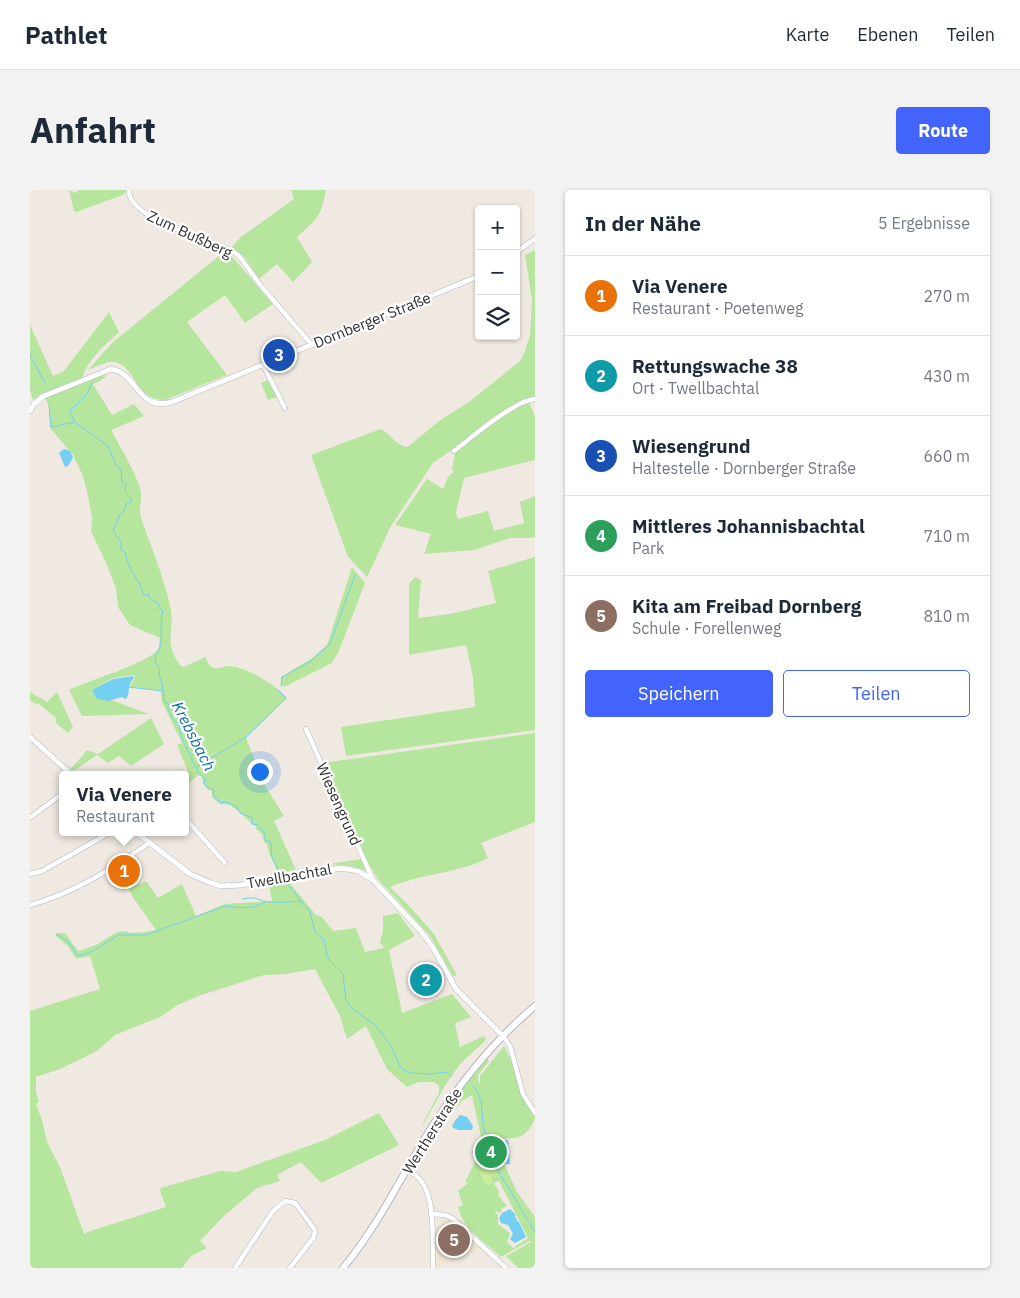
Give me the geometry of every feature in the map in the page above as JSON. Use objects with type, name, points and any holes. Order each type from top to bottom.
[{"type":"main road","name":"Wertherstraße","points":[[343,1268],[372,1228],[452,1096],[473,1067],[535,1006]]},
{"type":"street","name":"Zum Bußberg","points":[[128,190],[128,196],[145,214],[236,254],[312,345]]},
{"type":"street","points":[[519,250],[535,239]]},
{"type":"street","name":"Dornberger Straße","points":[[30,411],[34,404],[49,393],[108,369],[117,370],[123,374],[147,400],[155,404],[172,402],[475,278]]},
{"type":"street","points":[[263,365],[285,408]]},
{"type":"street","points":[[30,398],[34,404]]},
{"type":"street","points":[[454,451],[522,403],[535,399]]},
{"type":"street","name":"Wiesengrund","points":[[306,729],[373,880]]},
{"type":"street","points":[[30,737],[68,771]]},
{"type":"street","points":[[30,746],[35,741]]},
{"type":"street","points":[[31,817],[59,796]]},
{"type":"street","points":[[189,822],[225,863]]},
{"type":"street","points":[[30,874],[42,871],[104,836]]},
{"type":"street","name":"Twellbachtal","points":[[141,836],[190,874],[216,885],[231,886],[341,868],[358,871],[373,880],[424,935],[456,989],[503,1036]]},
{"type":"street","points":[[30,905],[65,894],[125,860],[149,843]]},
{"type":"street","points":[[503,1036],[510,1046],[523,1094],[535,1113]]},
{"type":"street","points":[[407,1170],[422,1181],[428,1195],[431,1214],[433,1268]]},
{"type":"street","points":[[235,1268],[273,1211],[289,1200],[295,1203],[315,1230],[314,1237],[290,1268]]},
{"type":"street","points":[[431,1214],[445,1215],[452,1218],[506,1268]]},
{"type":"shaded area","points":[[446,1219],[451,1221],[480,1248],[437,1267],[435,1232]]},
{"type":"green space","points":[[69,190],[75,193],[79,190],[127,190],[123,195],[76,212],[74,211]]},
{"type":"green space","points":[[291,190],[326,190],[317,217],[297,237],[312,262],[293,282],[277,264],[259,279],[244,257],[232,247],[241,237],[294,199]]},
{"type":"green space","points":[[535,250],[535,396],[520,403],[433,463],[391,526],[367,577],[348,557],[311,455],[381,429],[398,443],[406,447],[409,446],[439,421],[469,402],[519,362],[530,336],[532,300],[525,255]]},
{"type":"green space","points":[[224,252],[228,252],[273,304],[245,323],[225,295],[187,322],[227,375],[165,400],[155,399],[147,394],[130,373],[118,363],[101,364],[88,370],[113,342]]},
{"type":"green space","points":[[109,312],[119,332],[88,365],[82,378],[41,394],[33,400],[30,390],[30,325],[53,376],[64,371]]},
{"type":"green space","points":[[104,373],[106,376],[93,384],[112,415],[134,404],[144,416],[111,430],[140,488],[141,518],[161,573],[170,606],[172,648],[180,665],[184,667],[205,657],[213,668],[237,667],[253,674],[269,683],[287,698],[246,738],[264,784],[284,816],[274,821],[296,870],[278,873],[267,844],[264,842],[262,834],[256,829],[256,826],[231,806],[220,804],[212,797],[212,791],[206,788],[202,777],[198,775],[189,783],[189,771],[177,745],[182,743],[162,702],[161,691],[129,687],[135,678],[134,675],[113,678],[92,690],[97,699],[114,701],[149,714],[82,716],[69,690],[143,660],[158,649],[160,638],[130,625],[118,607],[116,589],[91,531],[92,518],[83,476],[73,455],[50,428],[49,406],[45,398]]},
{"type":"green space","points":[[268,380],[277,397],[268,400],[261,383]]},
{"type":"green space","points":[[529,402],[535,416],[535,460],[464,478],[456,513],[458,519],[488,511],[494,531],[524,523],[520,502],[535,496],[535,537],[511,538],[474,550],[424,554],[431,534],[395,525],[427,479],[443,489],[448,477],[454,471],[452,469],[455,452],[508,413]]},
{"type":"green space","points":[[535,557],[535,730],[346,756],[341,727],[475,707],[473,678],[466,645],[409,655],[409,584],[415,577],[421,580],[418,618],[450,614],[496,603],[488,571]]},
{"type":"green space","points":[[352,567],[365,583],[338,653],[332,663],[284,687],[281,684],[281,677],[311,659],[327,645]]},
{"type":"green space","points":[[30,692],[47,702],[57,692],[73,727],[68,733],[55,722],[57,719],[38,703],[36,704],[30,700]]},
{"type":"green space","points":[[151,718],[164,744],[131,766],[119,756],[108,763],[97,755],[73,771],[71,769],[87,750],[98,754]]},
{"type":"green space","points":[[535,733],[535,822],[481,843],[488,858],[464,867],[402,882],[390,887],[434,934],[457,975],[453,976],[430,936],[378,879],[366,860],[323,763]]},
{"type":"green space","points":[[362,859],[367,869],[366,871],[351,866],[329,864]]},
{"type":"green space","points":[[119,868],[132,887],[146,881],[158,898],[182,884],[196,916],[225,904],[272,901],[269,884],[288,881],[316,915],[321,916],[333,931],[356,928],[365,952],[384,948],[380,942],[383,931],[383,916],[398,913],[415,936],[389,950],[402,1013],[452,994],[471,1017],[455,1023],[460,1047],[484,1036],[486,1040],[460,1064],[446,1084],[423,1125],[439,1093],[439,1086],[434,1082],[418,1082],[407,1087],[387,1069],[366,1026],[347,1039],[340,1016],[315,969],[286,974],[264,975],[198,996],[178,1005],[160,1017],[115,1035],[97,1051],[60,1069],[36,1077],[36,1092],[39,1102],[36,1104],[47,1142],[60,1167],[84,1234],[166,1207],[160,1191],[161,1188],[220,1171],[236,1172],[325,1140],[379,1113],[399,1145],[321,1183],[301,1162],[277,1175],[280,1181],[257,1188],[224,1216],[200,1241],[207,1248],[191,1256],[182,1268],[30,1268],[30,1011],[100,989],[90,956],[76,959],[68,946],[56,936],[56,933],[65,933],[78,951],[96,945],[117,932],[127,931],[129,933],[156,930],[134,899],[117,869]]},
{"type":"green space","points":[[504,1046],[511,1057],[521,1094],[535,1116],[530,1128],[522,1135],[493,1140],[517,1192],[535,1217],[535,1268],[518,1268],[506,1256],[531,1242],[531,1240],[501,1257],[469,1228],[460,1215],[458,1207],[463,1205],[458,1191],[467,1184],[476,1173],[467,1183],[465,1182],[483,1146],[472,1095],[462,1101],[439,1128],[437,1127],[462,1088],[487,1059],[489,1061],[478,1075],[479,1084],[480,1076]],"holes":[[[499,1181],[528,1238],[513,1248],[507,1242],[510,1233],[498,1224],[498,1215],[495,1213],[496,1211],[499,1213],[502,1211],[501,1209],[507,1206],[498,1195],[499,1192],[494,1183]]]},
{"type":"green space","points":[[492,1164],[497,1174],[491,1177],[493,1183],[486,1186],[480,1173]]},
{"type":"water","points":[[64,449],[70,451],[73,458],[68,466],[65,467],[59,453]]},
{"type":"water","points":[[133,676],[134,678],[130,683],[126,699],[121,697],[109,701],[97,699],[92,690],[113,679]]},
{"type":"water","points":[[460,1115],[467,1117],[473,1126],[472,1130],[458,1130],[452,1127]]},
{"type":"water","points":[[508,1140],[510,1164],[502,1164],[494,1142]]},
{"type":"water","points":[[510,1209],[516,1215],[526,1237],[515,1243],[510,1239],[513,1234],[508,1225],[501,1223],[499,1218],[502,1213]]},
{"type":"waterway","name":"Krebsbach","points":[[30,355],[45,383]]},
{"type":"waterway","points":[[74,421],[70,411],[88,393],[92,382]]},
{"type":"waterway","name":"Krebsbach","points":[[49,404],[51,427],[75,422],[108,446],[116,465],[121,469],[122,482],[126,484],[125,492],[131,498],[131,501],[126,504],[113,531],[121,542],[121,550],[125,552],[144,595],[148,594],[150,599],[158,603],[163,611],[161,642],[155,661],[160,669],[159,675],[164,701],[168,704],[172,718],[178,723],[182,738],[199,774],[205,778],[204,784],[210,789],[214,789],[213,795],[221,803],[229,803],[237,807],[240,813],[253,818],[252,824],[258,825],[265,834],[265,840],[271,843],[272,857],[282,877]]},
{"type":"waterway","points":[[281,686],[282,677],[311,661],[330,644],[355,575]]},
{"type":"waterway","points":[[128,687],[162,691]]},
{"type":"waterway","points":[[197,767],[246,737],[286,698],[278,690]]},
{"type":"waterway","points":[[284,880],[301,901]]},
{"type":"waterway","points":[[243,899],[255,898],[267,902],[301,901],[310,912],[315,932],[324,940],[330,961],[343,974],[346,1001],[353,1009],[376,1026],[391,1046],[400,1066],[410,1073],[430,1074],[446,1072],[452,1076]]},
{"type":"waterway","points":[[56,935],[66,940],[77,955],[83,955],[95,950],[118,935],[146,935],[225,906],[245,908],[254,907],[265,902]]},
{"type":"waterway","points":[[472,1086],[481,1100],[483,1125],[490,1157],[535,1232]]},
{"type":"place","name":"Wiesengrund","points":[[279,355]]},
{"type":"place","name":"Via Venere","points":[[124,871]]},
{"type":"place","name":"Rettungswache 38","points":[[426,980]]},
{"type":"place","name":"Mittleres Johannisbachtal","points":[[491,1152]]},
{"type":"place","name":"Kita am Freibad Dornberg","points":[[454,1240]]}]
